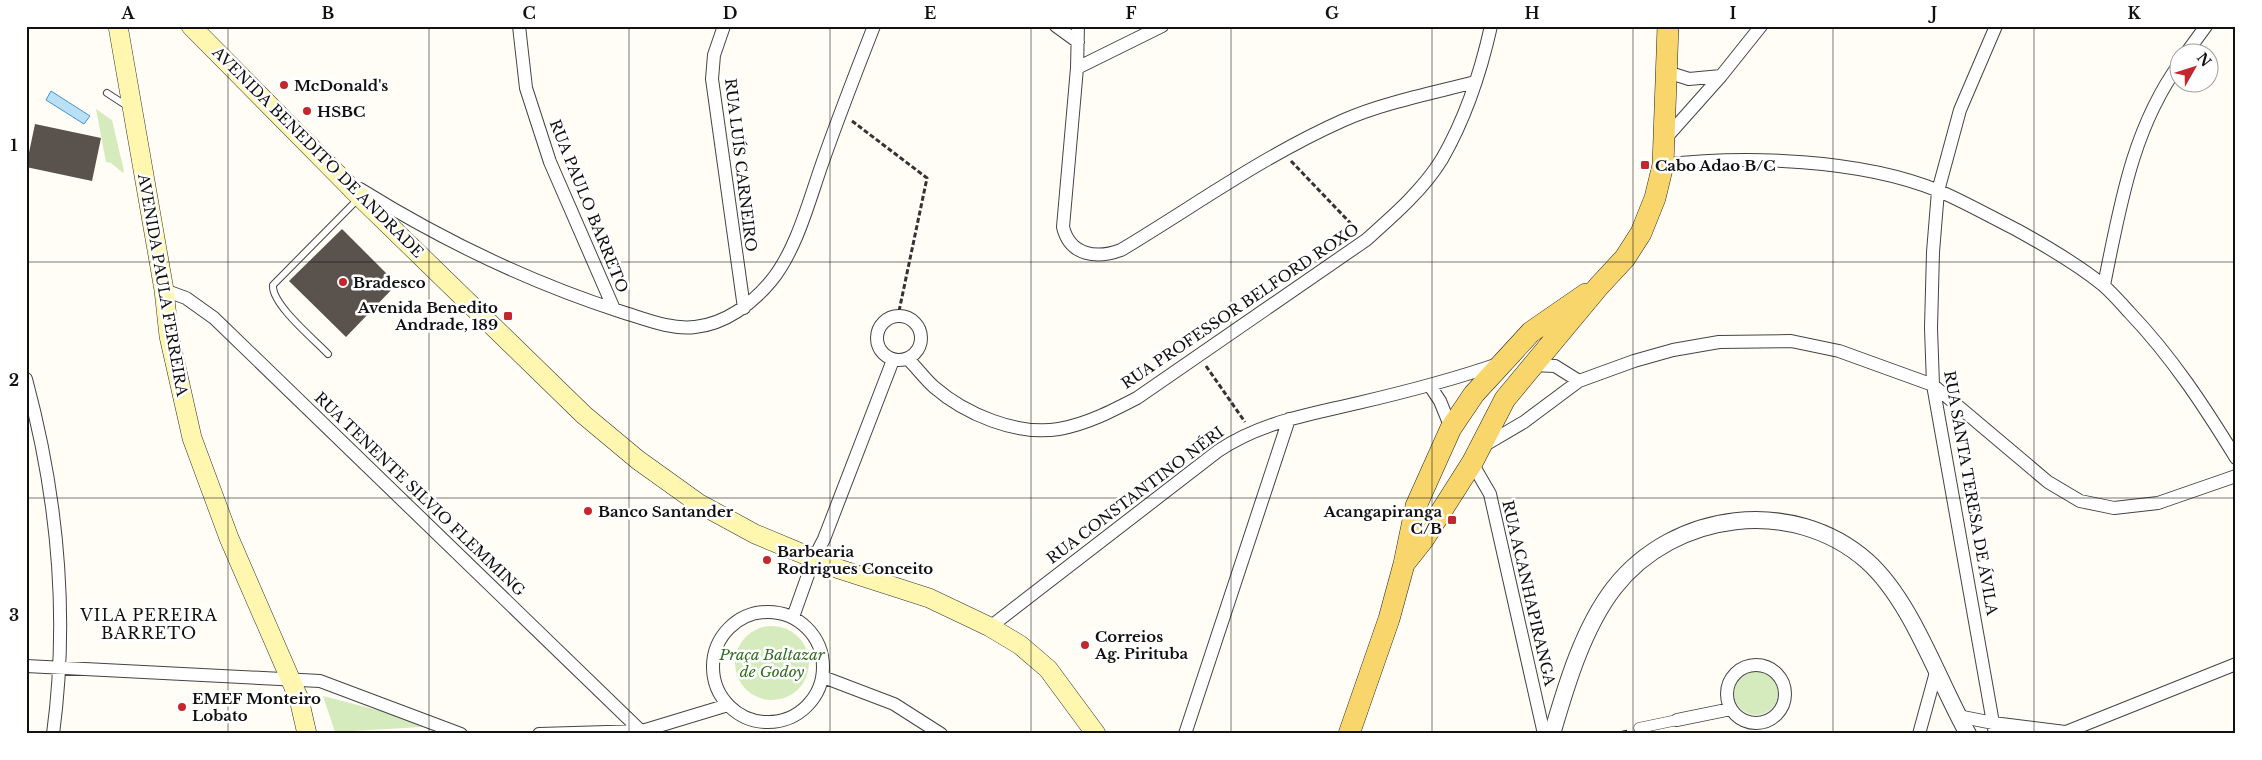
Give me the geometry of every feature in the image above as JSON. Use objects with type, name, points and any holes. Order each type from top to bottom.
[{"type":"main road","name":"AVENIDA BENEDITO DE ANDRADE","points":[[191,26],[360,197],[584,416],[638,460],[698,503],[754,534],[839,569],[929,598],[990,627],[1020,645],[1048,669],[1096,734]]},
{"type":"main road","points":[[1404,564],[1423,540],[1477,455],[1506,399],[1532,366],[1556,341],[1599,286],[1625,258],[1641,233],[1655,198],[1662,165],[1668,26]]},
{"type":"main road","name":"AVENIDA PAULA FERREIRA","points":[[122,30],[132,108],[164,290],[169,336],[192,438],[229,538],[299,700],[307,734]]},
{"type":"main road","points":[[1350,734],[1389,620],[1404,564],[1416,506],[1451,428],[1474,394],[1531,332],[1564,307],[1599,286]]},
{"type":"main road","points":[[1503,362],[1522,362],[1532,366]]},
{"type":"main road","points":[[1451,428],[1457,449],[1477,455]]},
{"type":"street","name":"RUA PAULO BARRETO","points":[[519,26],[526,88],[550,162],[614,309]]},
{"type":"street","name":"RUA LUÍS CARNEIRO","points":[[724,26],[714,55],[712,79],[744,308]]},
{"type":"street","points":[[341,177],[411,221],[499,266],[573,296],[663,324],[694,327],[716,322],[744,308],[771,281],[783,262],[800,228],[840,112],[874,26]]},
{"type":"street","points":[[1056,26],[1078,42]]},
{"type":"street","points":[[1078,26],[1077,68],[1063,227],[1069,242],[1081,251],[1107,255],[1121,250],[1211,191],[1280,150],[1346,119],[1474,82]]},
{"type":"street","points":[[1077,68],[1162,26]]},
{"type":"street","name":"RUA PROFESSOR BELFORD ROXO","points":[[908,359],[935,387],[958,404],[993,421],[1022,429],[1058,429],[1097,418],[1137,398],[1366,240],[1400,210],[1441,160],[1460,121],[1491,26]]},
{"type":"street","points":[[1664,140],[1721,76],[1760,26]]},
{"type":"street","name":"RUA SANTA TERESA DE ÁVILA","points":[[1994,729],[1933,385],[1931,328],[1933,252],[1938,191],[1960,110],[1996,26]]},
{"type":"street","points":[[2194,42],[2206,26]]},
{"type":"street","points":[[1666,72],[1689,78],[1721,76]]},
{"type":"street","points":[[2104,286],[2124,185],[2142,129],[2170,76]]},
{"type":"street","points":[[1662,165],[1695,161],[1817,163],[1883,175],[1938,191],[2048,248],[2104,286],[2156,340],[2196,394],[2236,458]]},
{"type":"street","name":"RUA TENENTE SILVIO FLEMMING","points":[[164,290],[186,298],[214,318],[643,733]]},
{"type":"street","points":[[898,316],[913,320],[921,333],[919,348],[908,359],[893,360],[880,350],[876,335],[884,321],[898,316]]},
{"type":"street","points":[[1477,455],[1579,381],[1634,361],[1719,342],[1791,341],[1839,351],[1933,385],[2048,482],[2080,501],[2114,508],[2158,503],[2236,476]]},
{"type":"street","points":[[793,617],[814,558],[824,539],[893,360]]},
{"type":"street","name":"RUA CONSTANTINO NÉRI","points":[[990,627],[1218,450],[1252,431],[1289,419],[1430,386],[1503,362]]},
{"type":"street","points":[[1532,366],[1555,366],[1579,381]]},
{"type":"street","points":[[26,379],[52,497],[59,574],[60,670],[53,734]]},
{"type":"street","points":[[1430,386],[1440,401],[1451,428]]},
{"type":"street","points":[[1185,734],[1289,419]]},
{"type":"street","name":"RUA ACANHAPIRANGA","points":[[1477,455],[1490,494],[1544,734]]},
{"type":"street","points":[[1552,734],[1566,686],[1594,620],[1614,588],[1644,559],[1680,536],[1718,524],[1754,518],[1800,524],[1834,538],[1867,561],[1891,589],[1911,621],[1968,734]]},
{"type":"street","points":[[775,611],[793,617],[808,628],[818,642],[823,659],[823,677],[817,693],[808,706],[796,714],[783,720],[768,722],[753,720],[739,714],[728,705],[717,688],[712,670],[714,650],[723,633],[738,620],[755,612],[775,611]]},
{"type":"street","points":[[1958,716],[1994,729],[2063,733],[2236,664]]},
{"type":"street","points":[[1755,665],[1770,669],[1781,679],[1784,699],[1774,717],[1752,728],[1731,709],[1727,699],[1727,689],[1730,680],[1736,672],[1746,666],[1755,665]]},
{"type":"street","points":[[26,666],[60,670],[320,681],[461,734]]},
{"type":"street","points":[[1919,734],[1936,672]]},
{"type":"street","points":[[823,677],[894,704],[941,734]]},
{"type":"street","points":[[539,734],[643,733],[728,705]]},
{"type":"street","points":[[1639,728],[1731,709]]},
{"type":"lane","points":[[107,93],[132,108]]},
{"type":"lane","points":[[328,354],[280,305],[272,291],[273,285],[360,197]]},
{"type":"path","points":[[2232,26],[2236,30]]},
{"type":"path","points":[[840,112],[926,178],[898,316]]},
{"type":"path","points":[[1280,150],[1366,240]]},
{"type":"path","points":[[1198,355],[1252,431]]},
{"type":"green space","points":[[96,109],[112,120],[123,173],[111,163],[106,162]]},
{"type":"green space","name":"Praça Baltazar de Godoy","points":[[772,626],[786,629],[798,637],[806,649],[809,663],[806,677],[798,689],[786,697],[772,700],[758,697],[746,689],[738,677],[735,663],[738,649],[746,637],[758,629]]},
{"type":"green space","points":[[1756,671],[1768,675],[1774,681],[1778,693],[1774,705],[1768,711],[1756,715],[1744,711],[1738,705],[1734,693],[1738,681],[1744,675]]},
{"type":"green space","points":[[323,696],[439,726],[335,732]]},
{"type":"water","points":[[51,91],[90,116],[84,124],[46,100]]},
{"type":"building","points":[[35,124],[101,138],[92,181],[26,167]]},
{"type":"building","name":"Bradesco","points":[[342,229],[397,284],[346,337],[289,281]]},
{"type":"place","name":"McDonald's","points":[[284,85]]},
{"type":"place","name":"HSBC","points":[[307,111]]},
{"type":"place","name":"Cabo Adao B/C","points":[[1645,165]]},
{"type":"place","name":"Bradesco","points":[[343,282]]},
{"type":"place","name":"Avenida Benedito Andrade, 189","points":[[508,316]]},
{"type":"place","name":"Banco Santander","points":[[588,511]]},
{"type":"place","name":"Acangapiranga C/B","points":[[1452,520]]},
{"type":"place","name":"Barbearia Rodrigues Conceito","points":[[767,560]]},
{"type":"place","name":"Correios Ag. Pirituba","points":[[1085,645]]},
{"type":"place","name":"EMEF Monteiro Lobato","points":[[182,707]]},
{"type":"district","name":"VILA PEREIRA BARRETO","points":[[149,624]]}]
